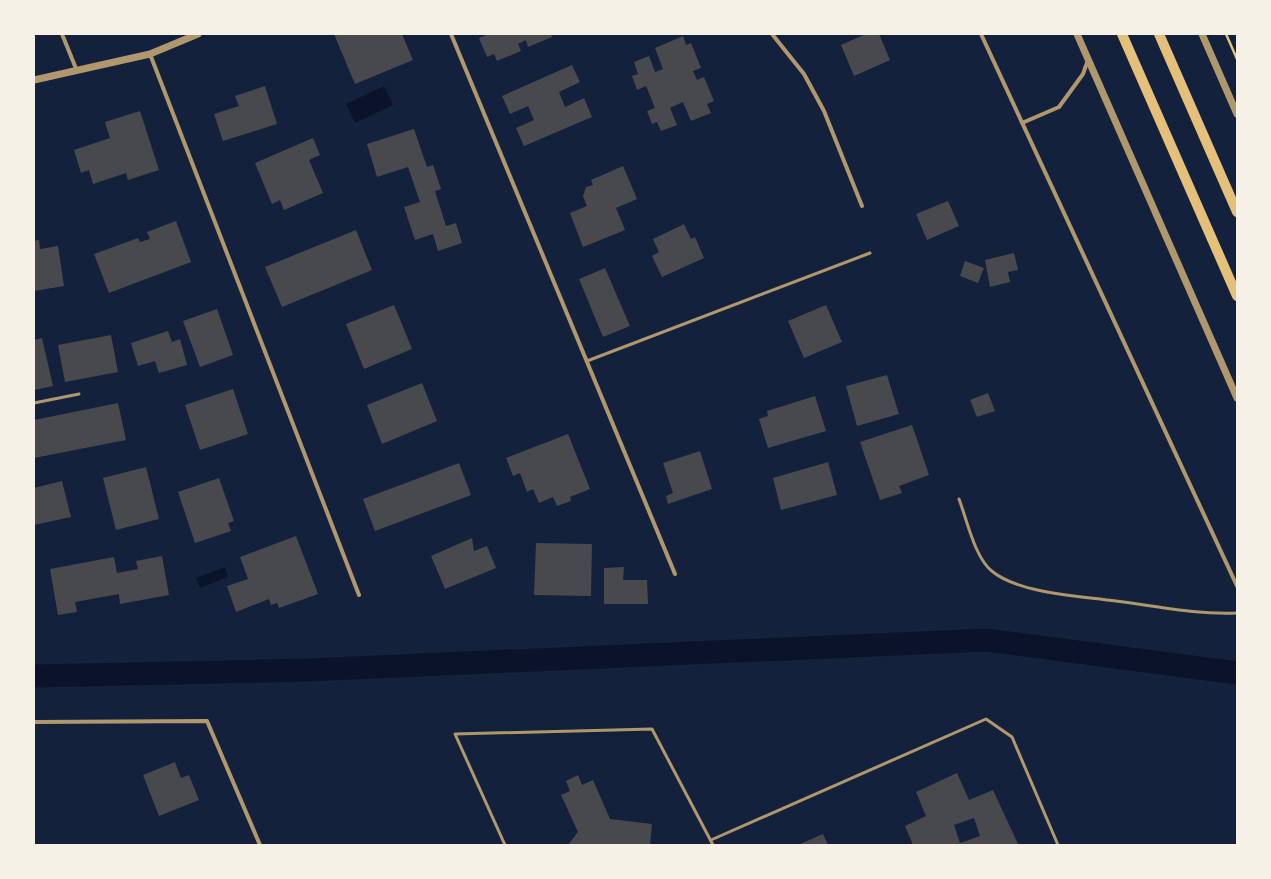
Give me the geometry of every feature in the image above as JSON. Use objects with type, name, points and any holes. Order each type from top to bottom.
[{"type":"main road","points":[[1122,34],[1237,296]]},
{"type":"main road","points":[[1159,34],[1237,212]]},
{"type":"street","points":[[62,34],[77,71]]},
{"type":"street","points":[[34,80],[150,54],[198,34]]},
{"type":"street","points":[[451,34],[675,574]]},
{"type":"street","points":[[772,34],[804,74],[824,111],[862,206]]},
{"type":"street","points":[[981,34],[1237,586]]},
{"type":"street","points":[[1077,34],[1237,398]]},
{"type":"street","points":[[1202,34],[1237,114]]},
{"type":"street","points":[[150,54],[359,595]]},
{"type":"street","points":[[1022,123],[1058,106],[1082,74],[1088,59]]},
{"type":"street","points":[[34,722],[207,720],[260,845]]},
{"type":"lane","points":[[587,361],[870,252]]},
{"type":"lane","points":[[34,402],[79,394]]},
{"type":"lane","points":[[959,499],[981,559],[993,572],[1010,582],[1041,590],[1188,611],[1237,613]]},
{"type":"lane","points":[[711,840],[986,719],[1012,737],[1058,845]]},
{"type":"lane","points":[[505,845],[455,734],[652,729],[713,845]]},
{"type":"path","points":[[1226,34],[1237,60]]},
{"type":"water","points":[[384,86],[393,105],[355,123],[346,104]]},
{"type":"water","points":[[225,567],[228,577],[200,588],[196,578]]},
{"type":"building","points":[[334,34],[402,34],[413,60],[355,84]]},
{"type":"building","points":[[489,34],[551,34],[552,37],[528,47],[526,40],[518,44],[521,51],[497,61],[494,54],[487,57],[479,38]]},
{"type":"building","points":[[866,34],[879,34],[890,60],[854,76],[841,45]]},
{"type":"building","points":[[683,36],[686,45],[691,43],[701,68],[693,71],[697,80],[704,77],[714,101],[707,104],[711,113],[691,121],[683,102],[670,108],[677,125],[661,131],[657,122],[652,124],[647,111],[655,108],[646,86],[637,90],[632,76],[638,74],[634,62],[649,56],[655,72],[663,69],[655,48]]},
{"type":"building","points":[[572,65],[580,82],[559,92],[565,107],[584,98],[592,117],[524,146],[516,128],[534,120],[528,106],[510,114],[502,96]]},
{"type":"building","points":[[265,86],[277,124],[223,141],[214,114],[239,106],[235,96]]},
{"type":"building","points":[[140,111],[159,170],[128,180],[126,173],[93,184],[89,170],[81,173],[74,150],[110,138],[105,122]]},
{"type":"building","points":[[414,129],[427,167],[433,165],[441,189],[435,191],[446,226],[456,223],[462,243],[438,251],[433,234],[415,240],[404,207],[420,202],[408,167],[377,177],[367,144]]},
{"type":"building","points":[[313,138],[320,155],[309,160],[323,193],[284,210],[280,200],[272,204],[255,163]]},
{"type":"building","points":[[623,166],[637,199],[616,208],[625,230],[583,247],[570,213],[587,206],[583,196],[586,187],[593,185],[591,180]]},
{"type":"building","points":[[948,201],[959,226],[927,240],[916,214]]},
{"type":"building","points":[[176,221],[191,262],[109,293],[94,254],[138,238],[140,242],[150,239],[147,232]]},
{"type":"building","points":[[684,224],[691,239],[695,237],[704,258],[662,277],[652,256],[659,252],[653,239]]},
{"type":"building","points":[[356,230],[372,270],[282,307],[265,267]]},
{"type":"building","points":[[39,240],[40,249],[58,246],[64,286],[34,291],[34,241]]},
{"type":"building","points":[[1014,253],[1018,270],[1008,272],[1010,282],[990,287],[985,260]]},
{"type":"building","points":[[965,261],[984,268],[978,283],[960,276]]},
{"type":"building","points":[[605,268],[630,326],[603,337],[579,279]]},
{"type":"building","points":[[394,305],[412,349],[364,369],[346,324]]},
{"type":"building","points":[[826,305],[842,342],[804,358],[788,321]]},
{"type":"building","points":[[217,309],[233,355],[200,367],[183,321]]},
{"type":"building","points":[[168,331],[172,342],[180,339],[187,365],[159,373],[155,361],[138,366],[131,343]]},
{"type":"building","points":[[111,335],[118,372],[65,382],[58,345]]},
{"type":"building","points":[[42,338],[53,386],[34,390],[34,340]]},
{"type":"building","points":[[887,375],[899,414],[857,426],[846,386]]},
{"type":"building","points":[[422,383],[437,421],[382,444],[367,405]]},
{"type":"building","points":[[233,389],[248,434],[200,450],[185,405]]},
{"type":"building","points":[[988,393],[995,411],[977,417],[970,400]]},
{"type":"building","points":[[815,396],[826,431],[768,448],[759,419],[768,416],[767,411]]},
{"type":"building","points":[[118,403],[126,440],[34,458],[34,420]]},
{"type":"building","points":[[912,425],[929,475],[899,486],[902,493],[880,500],[860,442]]},
{"type":"building","points":[[568,434],[590,489],[570,497],[571,501],[557,506],[553,497],[539,503],[533,489],[527,492],[520,473],[513,476],[506,458]]},
{"type":"building","points":[[700,451],[712,489],[668,504],[666,496],[673,493],[663,463]]},
{"type":"building","points":[[828,462],[837,495],[781,510],[773,478]]},
{"type":"building","points":[[459,463],[471,495],[375,531],[363,499]]},
{"type":"building","points":[[146,467],[159,519],[116,530],[103,478]]},
{"type":"building","points":[[219,478],[234,521],[228,523],[231,531],[195,543],[178,492]]},
{"type":"building","points":[[62,481],[71,517],[34,525],[34,488]]},
{"type":"building","points":[[296,536],[318,594],[279,608],[277,603],[271,605],[269,599],[236,612],[227,586],[248,579],[240,557]]},
{"type":"building","points":[[472,538],[474,551],[487,546],[496,568],[445,589],[431,556]]},
{"type":"building","points":[[536,543],[592,544],[591,596],[534,595]]},
{"type":"building","points":[[162,556],[169,595],[120,604],[119,594],[75,602],[77,612],[58,615],[50,569],[114,557],[117,573],[138,569],[136,561]]},
{"type":"building","points":[[624,567],[623,580],[647,580],[648,604],[604,604],[604,568]]},
{"type":"building","points":[[175,762],[181,778],[189,775],[199,800],[159,816],[143,775]]},
{"type":"building","points":[[957,773],[969,800],[993,790],[1018,844],[913,845],[905,826],[926,816],[916,792]],"holes":[[[974,818],[980,836],[960,843],[954,825]]]},
{"type":"building","points":[[578,775],[582,785],[593,780],[610,819],[652,824],[650,845],[568,845],[578,832],[561,795],[570,791],[566,781]]},
{"type":"building","points":[[823,834],[828,845],[798,845]]},
{"type":"waterway","points":[[34,676],[308,670],[986,640],[1237,673]]}]
